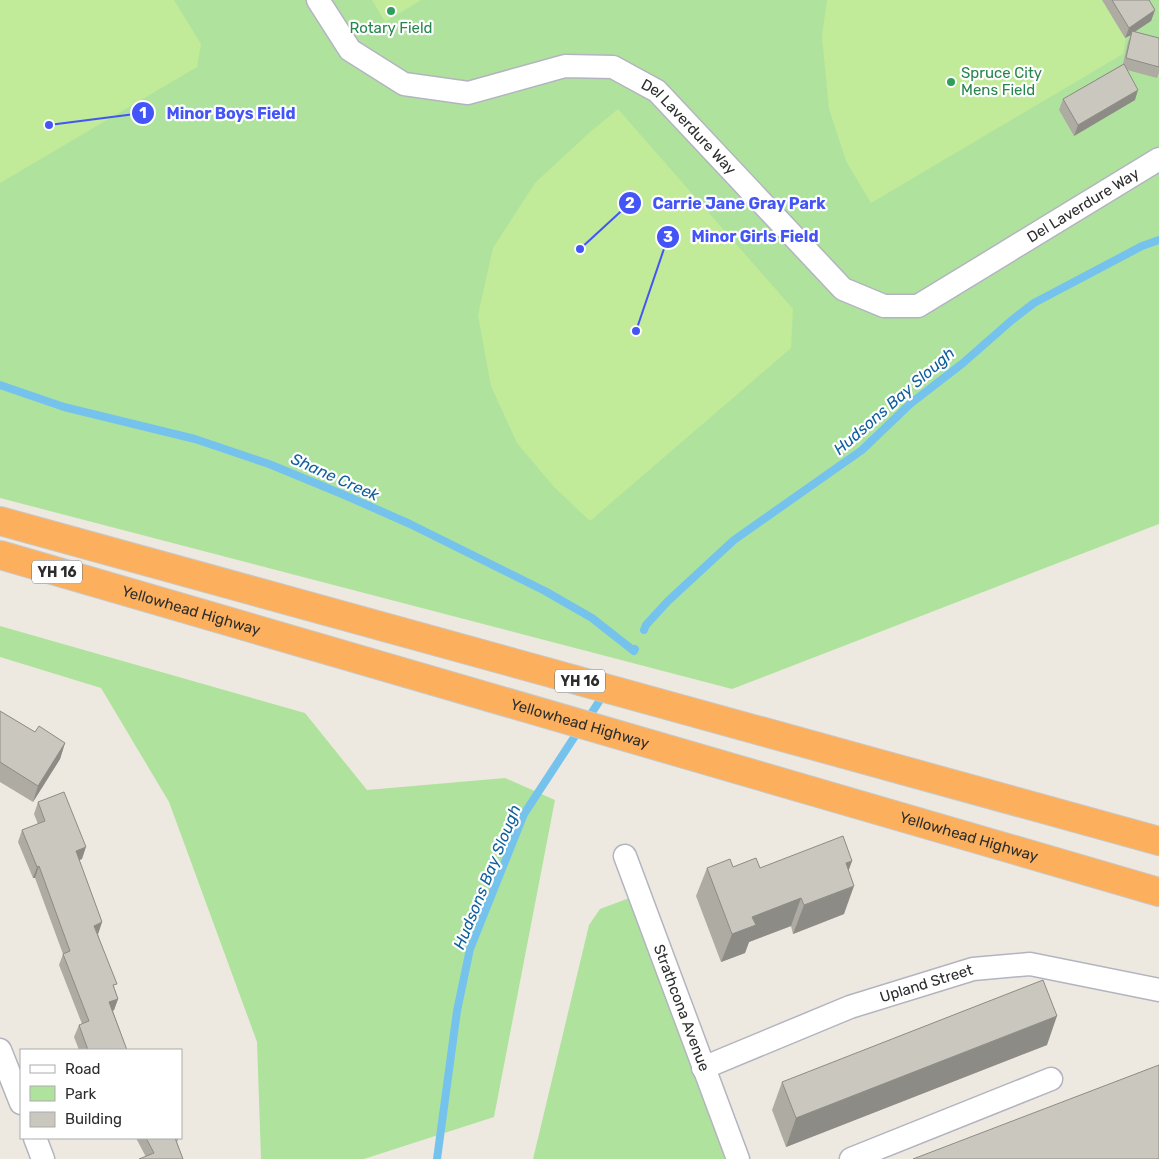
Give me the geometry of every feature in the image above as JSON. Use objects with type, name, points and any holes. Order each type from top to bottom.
[{"type":"highway","name":"YH 16","points":[[0,521],[1159,841]]},
{"type":"highway","name":"Yellowhead Highway","points":[[0,555],[1159,892]]},
{"type":"street","name":"Del Laverdure Way","points":[[318,0],[350,50],[404,84],[468,94],[566,66],[613,67],[657,91],[843,289],[884,306],[918,306],[1159,159]]},
{"type":"street","name":"Strathcona Avenue","points":[[625,856],[738,1159]]},
{"type":"street","name":"Upland Street","points":[[703,1068],[850,1007],[973,968],[1030,964],[1159,990]]},
{"type":"street","points":[[0,1050],[20,1101]]},
{"type":"street","points":[[851,1159],[1051,1079]]},
{"type":"street","points":[[35,1139],[43,1159]]},
{"type":"green space","points":[[0,0],[1159,0],[1159,524],[732,689],[0,498]]},
{"type":"green space","points":[[0,0],[174,0],[201,44],[197,67],[0,183]]},
{"type":"green space","name":"Rotary Field","points":[[372,0],[421,0],[385,22]]},
{"type":"green space","name":"Spruce City Mens Field","points":[[827,0],[1108,0],[1127,32],[1123,54],[871,203],[846,161],[829,109],[822,37]]},
{"type":"green space","points":[[618,109],[793,309],[791,348],[590,521],[554,487],[517,443],[491,386],[478,315],[493,248],[535,183]]},
{"type":"green space","points":[[0,626],[305,713],[367,790],[505,778],[555,800],[494,1117],[364,1159],[261,1159],[257,1042],[169,802],[101,688],[0,657]]},
{"type":"green space","points":[[632,897],[736,1159],[533,1159],[589,925],[600,909]]},
{"type":"building","points":[[1112,0],[1149,0],[1155,10],[1129,28]]},
{"type":"building","points":[[1132,31],[1159,38],[1159,67],[1126,58]]},
{"type":"building","points":[[1124,64],[1138,90],[1078,125],[1063,99]]},
{"type":"building","points":[[0,711],[35,732],[39,726],[65,743],[38,786],[0,762]]},
{"type":"building","points":[[64,792],[86,847],[76,851],[102,922],[94,926],[117,984],[113,985],[118,999],[109,1002],[127,1049],[88,1049],[79,1025],[89,1021],[63,954],[70,951],[39,866],[37,867],[22,830],[45,821],[38,802]]},
{"type":"building","points":[[843,836],[852,861],[846,863],[854,886],[804,905],[801,898],[752,917],[756,925],[732,934],[707,868],[730,859],[733,867],[756,858],[760,868]]},
{"type":"building","points":[[1043,980],[1057,1016],[796,1118],[782,1082]]},
{"type":"building","points":[[1159,1065],[1159,1159],[913,1159]]},
{"type":"building","points":[[147,1139],[175,1139],[183,1159],[139,1159],[154,1153]]},
{"type":"waterway","name":"Hudsons Bay Slough","points":[[644,630],[646,625],[668,601],[734,540],[862,450],[910,404],[963,363],[1034,303],[1142,246],[1159,240]]},
{"type":"waterway","name":"Shane Creek","points":[[0,385],[64,407],[195,439],[269,464],[342,494],[410,524],[545,591],[592,618],[634,651],[635,649]]},
{"type":"waterway","name":"Hudsons Bay Slough","points":[[586,718],[589,717],[600,700]]},
{"type":"waterway","name":"Hudsons Bay Slough","points":[[437,1159],[457,1011],[470,949],[524,814],[575,736]]},
{"type":"place","name":"Rotary Field","points":[[391,11]]},
{"type":"place","name":"Spruce City Mens Field","points":[[951,82]]},
{"type":"place","name":"Minor Boys Field","points":[[49,125]]},
{"type":"place","name":"Carrie Jane Gray Park","points":[[580,249]]},
{"type":"place","name":"Minor Girls Field","points":[[636,331]]}]
